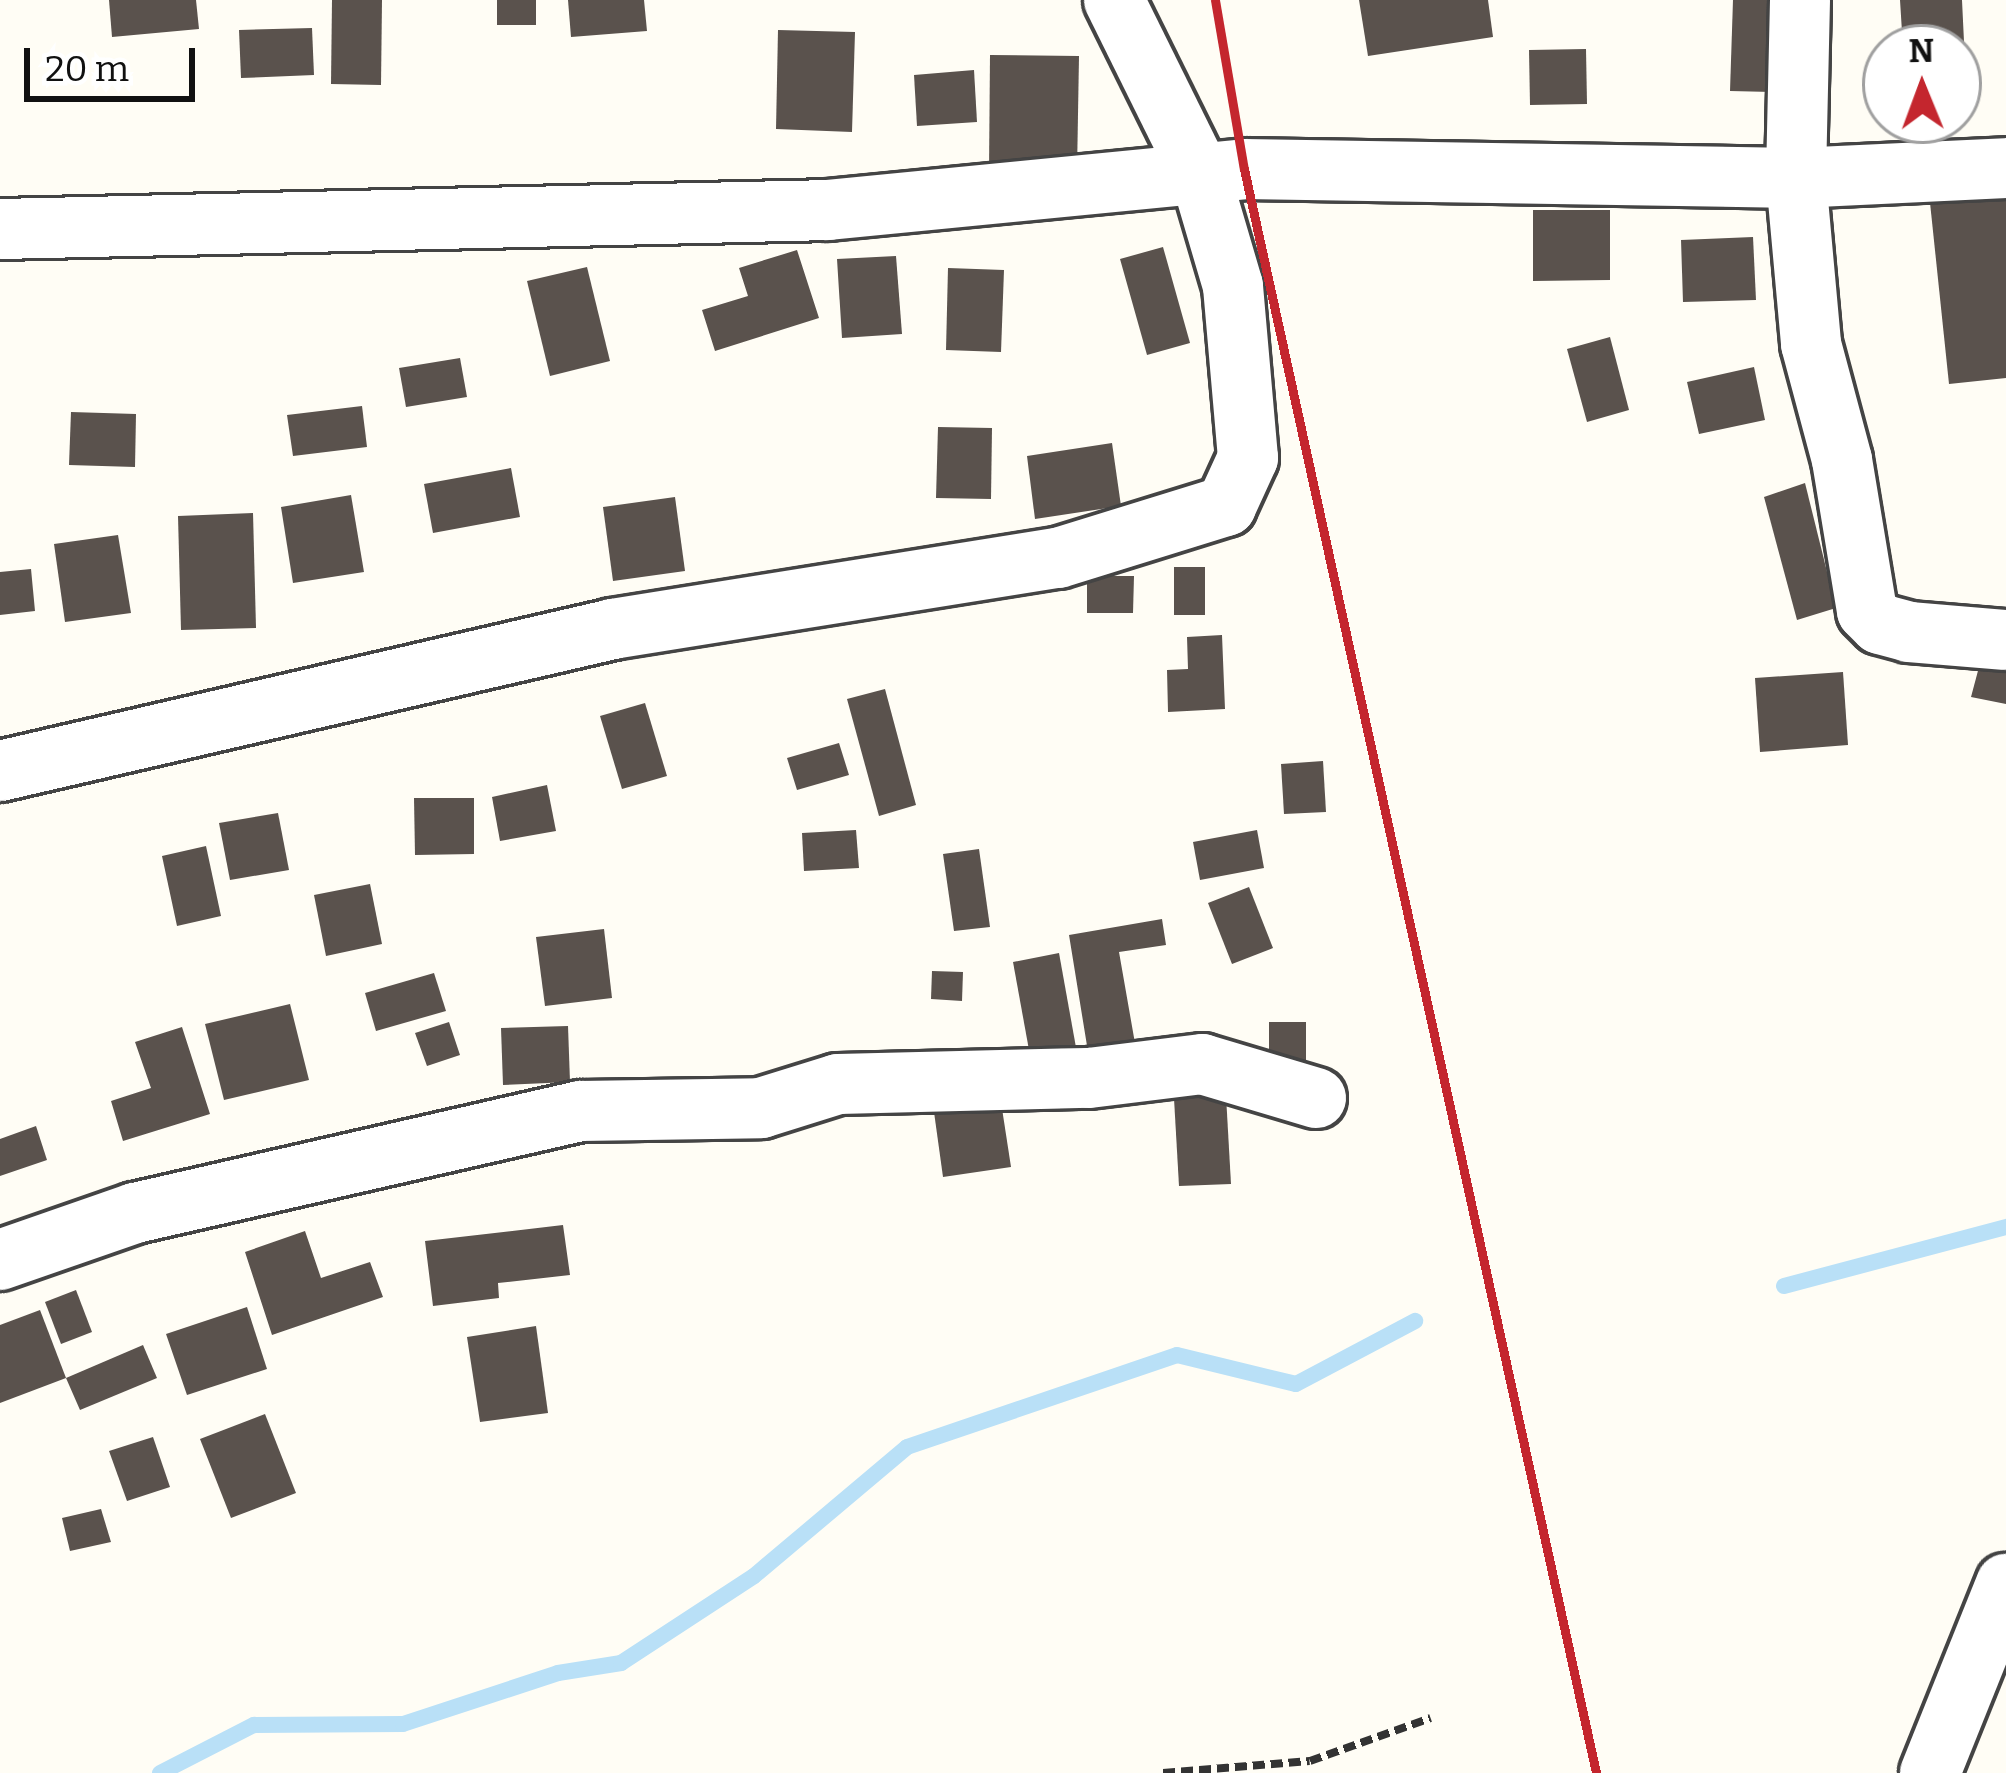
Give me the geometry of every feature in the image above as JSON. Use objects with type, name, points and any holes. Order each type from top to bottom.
[{"type":"street","points":[[0,771],[613,629],[1058,558],[1226,506],[1248,458],[1233,286],[1200,174],[1114,0]]},
{"type":"street","points":[[1800,0],[1796,178],[1811,344],[1842,460],[1867,611],[1880,624],[1909,632],[2004,640]]},
{"type":"street","points":[[0,229],[829,210],[1200,174],[1796,178],[2006,168]]},
{"type":"street","points":[[0,1260],[135,1213],[580,1111],[761,1108],[838,1084],[1089,1078],[1202,1064],[1316,1098]]},
{"type":"street","points":[[1930,1773],[2006,1584]]},
{"type":"path","points":[[1163,1773],[1310,1761],[1431,1718]]},
{"type":"building","points":[[109,0],[196,0],[199,29],[112,37]]},
{"type":"building","points":[[332,0],[382,0],[381,85],[331,84]]},
{"type":"building","points":[[497,0],[536,0],[536,25],[497,25]]},
{"type":"building","points":[[568,0],[644,0],[647,31],[571,37]]},
{"type":"building","points":[[1359,0],[1488,0],[1493,37],[1368,56]]},
{"type":"building","points":[[1733,0],[1775,0],[1772,92],[1730,91]]},
{"type":"building","points":[[1900,0],[1962,0],[1963,24],[1902,24]]},
{"type":"building","points":[[312,28],[314,75],[241,78],[239,30]]},
{"type":"building","points":[[778,30],[855,32],[852,132],[776,129]]},
{"type":"building","points":[[1586,49],[1587,104],[1530,105],[1529,50]]},
{"type":"building","points":[[990,55],[1079,56],[1077,172],[989,171]]},
{"type":"building","points":[[974,70],[977,122],[917,126],[914,75]]},
{"type":"building","points":[[2006,185],[2006,378],[1949,384],[1929,193]]},
{"type":"building","points":[[1533,210],[1610,210],[1610,280],[1533,281]]},
{"type":"building","points":[[1753,237],[1756,300],[1683,302],[1681,240]]},
{"type":"building","points":[[1163,247],[1190,343],[1147,355],[1120,259]]},
{"type":"building","points":[[797,250],[819,318],[715,351],[702,310],[748,296],[739,268]]},
{"type":"building","points":[[896,256],[902,334],[842,338],[837,259]]},
{"type":"building","points":[[587,267],[610,361],[550,376],[527,281]]},
{"type":"building","points":[[948,268],[1004,270],[1001,352],[946,350]]},
{"type":"building","points":[[1610,337],[1629,410],[1587,422],[1567,349]]},
{"type":"building","points":[[460,358],[467,397],[406,407],[399,368]]},
{"type":"building","points":[[1754,367],[1765,420],[1699,434],[1687,382]]},
{"type":"building","points":[[362,406],[367,447],[293,456],[287,415]]},
{"type":"building","points":[[71,412],[136,414],[135,467],[69,465]]},
{"type":"building","points":[[938,427],[992,428],[991,499],[936,498]]},
{"type":"building","points":[[1112,443],[1121,506],[1035,519],[1027,456]]},
{"type":"building","points":[[511,468],[520,517],[433,533],[424,484]]},
{"type":"building","points":[[1805,483],[1836,608],[1797,620],[1764,497]]},
{"type":"building","points":[[351,495],[364,572],[293,583],[281,507]]},
{"type":"building","points":[[675,497],[685,571],[613,581],[603,507]]},
{"type":"building","points":[[253,513],[256,628],[181,630],[178,516]]},
{"type":"building","points":[[118,535],[131,613],[65,622],[54,544]]},
{"type":"building","points":[[1174,567],[1205,567],[1205,615],[1174,615]]},
{"type":"building","points":[[31,569],[35,611],[0,615],[0,572]]},
{"type":"building","points":[[1087,576],[1134,576],[1133,613],[1087,613]]},
{"type":"building","points":[[1222,635],[1225,709],[1168,712],[1167,670],[1188,669],[1187,637]]},
{"type":"building","points":[[1983,652],[2006,656],[2006,704],[1971,697]]},
{"type":"building","points":[[1843,672],[1848,745],[1760,752],[1755,678]]},
{"type":"building","points":[[885,689],[916,805],[879,816],[847,699]]},
{"type":"building","points":[[645,703],[667,776],[622,789],[600,716]]},
{"type":"building","points":[[839,743],[849,775],[797,790],[787,758]]},
{"type":"building","points":[[1323,761],[1326,812],[1284,814],[1281,764]]},
{"type":"building","points":[[547,785],[556,831],[500,841],[492,797]]},
{"type":"building","points":[[414,798],[474,798],[474,854],[415,855]]},
{"type":"building","points":[[278,813],[289,870],[230,880],[219,823]]},
{"type":"building","points":[[856,830],[859,868],[804,871],[802,833]]},
{"type":"building","points":[[1257,830],[1264,868],[1200,880],[1193,842]]},
{"type":"building","points":[[206,846],[221,916],[177,926],[162,856]]},
{"type":"building","points":[[979,849],[990,927],[954,931],[943,854]]},
{"type":"building","points":[[370,884],[382,944],[326,956],[314,895]]},
{"type":"building","points":[[1249,887],[1273,948],[1232,964],[1208,903]]},
{"type":"building","points":[[1162,919],[1166,945],[1119,952],[1136,1049],[1089,1058],[1069,935]]},
{"type":"building","points":[[604,929],[612,998],[545,1006],[536,937]]},
{"type":"building","points":[[1059,953],[1077,1053],[1031,1061],[1013,962]]},
{"type":"building","points":[[932,971],[963,972],[962,1001],[931,999]]},
{"type":"building","points":[[434,973],[446,1011],[376,1031],[365,993]]},
{"type":"building","points":[[290,1004],[309,1080],[224,1100],[205,1024]]},
{"type":"building","points":[[449,1022],[460,1055],[427,1066],[415,1033]]},
{"type":"building","points":[[1269,1022],[1306,1022],[1306,1064],[1269,1064]]},
{"type":"building","points":[[568,1026],[570,1082],[503,1085],[501,1028]]},
{"type":"building","points":[[182,1027],[210,1114],[123,1141],[111,1101],[151,1088],[135,1042]]},
{"type":"building","points":[[1225,1078],[1231,1184],[1179,1186],[1173,1081]]},
{"type":"building","points":[[1001,1102],[1011,1167],[943,1177],[934,1112]]},
{"type":"building","points":[[36,1126],[47,1160],[0,1176],[0,1139]]},
{"type":"building","points":[[563,1225],[570,1275],[498,1283],[499,1298],[433,1306],[425,1241]]},
{"type":"building","points":[[305,1231],[321,1278],[370,1262],[383,1297],[272,1335],[245,1252]]},
{"type":"building","points":[[76,1290],[92,1332],[61,1344],[45,1302]]},
{"type":"building","points":[[247,1307],[267,1369],[187,1395],[166,1334]]},
{"type":"building","points":[[40,1310],[66,1378],[0,1403],[0,1325]]},
{"type":"building","points":[[536,1326],[548,1413],[480,1422],[467,1337]]},
{"type":"building","points":[[143,1345],[157,1378],[80,1410],[66,1378]]},
{"type":"building","points":[[265,1414],[296,1493],[231,1518],[200,1439]]},
{"type":"building","points":[[153,1437],[170,1487],[127,1501],[109,1451]]},
{"type":"building","points":[[101,1509],[111,1542],[70,1551],[62,1518]]},
{"type":"waterway","points":[[1784,1286],[2006,1227]]},
{"type":"waterway","points":[[160,1773],[254,1725],[403,1724],[558,1673],[621,1663],[754,1576],[907,1447],[1177,1355],[1296,1384],[1415,1321]]},
{"type":"railway","points":[[1215,0],[1244,169],[1596,1773]]}]
